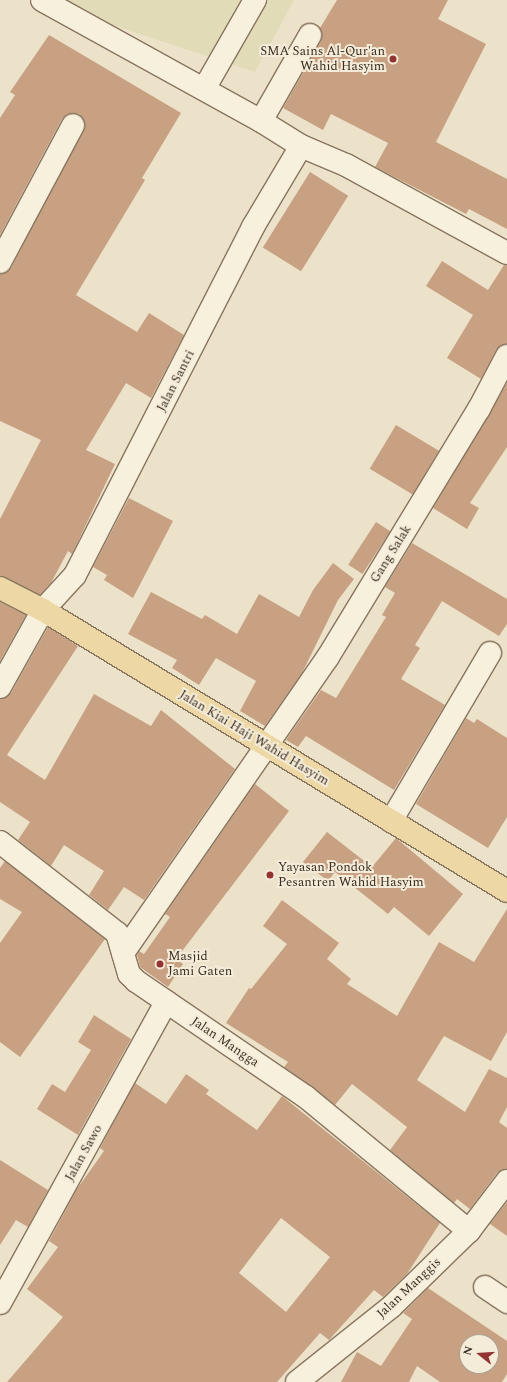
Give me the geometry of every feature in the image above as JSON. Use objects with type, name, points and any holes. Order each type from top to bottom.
[{"type":"main road","name":"Jalan Kiai Haji Wahid Hasyim","points":[[0,588],[43,610],[507,892]]},
{"type":"street","points":[[42,0],[261,121],[301,146],[346,165],[507,254]]},
{"type":"street","points":[[204,89],[255,0]]},
{"type":"street","points":[[261,121],[310,35]]},
{"type":"street","points":[[0,262],[73,125]]},
{"type":"street","name":"Jalan Santri","points":[[0,687],[43,610],[75,575],[253,227],[301,146]]},
{"type":"street","name":"Gang Salak","points":[[123,953],[328,656],[410,524],[507,356]]},
{"type":"street","points":[[397,825],[490,654]]},
{"type":"street","points":[[397,825],[491,678]]},
{"type":"street","name":"Jalan Mangga","points":[[0,842],[117,933],[129,974],[166,1002],[306,1096],[469,1232]]},
{"type":"street","name":"Jalan Sawo","points":[[0,1303],[166,1002]]},
{"type":"street","name":"Jalan Manggis","points":[[298,1382],[391,1307],[469,1232],[507,1181]]},
{"type":"street","points":[[485,1287],[507,1302]]},
{"type":"shaded area","points":[[36,0],[294,0],[255,72]]},
{"type":"building","points":[[337,0],[448,0],[438,19],[486,44],[436,142],[507,179],[507,229],[469,209],[466,214],[375,167],[388,143],[331,114],[323,130],[283,108],[321,41],[320,28]]},
{"type":"building","points":[[49,35],[181,113],[142,178],[145,180],[76,295],[137,332],[149,313],[184,335],[151,398],[126,383],[86,450],[115,464],[72,554],[68,551],[51,583],[40,595],[0,576],[0,519],[41,440],[0,421],[0,274],[11,268],[85,124],[79,114],[67,114],[62,119],[0,235],[0,118],[15,95],[10,92]]},
{"type":"building","points":[[310,172],[348,196],[301,271],[263,247]]},
{"type":"building","points":[[442,261],[488,290],[504,265],[507,265],[507,344],[496,350],[481,379],[447,358],[473,315],[426,286]]},
{"type":"building","points":[[507,383],[507,447],[470,503],[479,508],[467,529],[433,508]]},
{"type":"building","points":[[396,425],[439,451],[413,494],[370,469]]},
{"type":"building","points":[[129,498],[173,521],[133,598],[104,580],[107,575],[93,567]]},
{"type":"building","points":[[376,522],[390,531],[362,574],[348,565]]},
{"type":"building","points":[[412,543],[507,599],[507,624],[499,636],[442,601],[415,645],[420,648],[401,679],[445,705],[394,790],[306,736],[298,747],[286,740],[321,690],[336,698],[386,617],[382,615],[395,593],[385,587]]},
{"type":"building","points":[[333,563],[354,579],[338,600],[302,673],[265,726],[240,711],[256,681],[216,658],[199,685],[172,668],[177,660],[128,634],[151,592],[202,619],[205,615],[237,634],[259,594],[299,617],[313,590]]},
{"type":"building","points":[[0,602],[26,615],[0,661]]},
{"type":"building","points":[[48,627],[78,646],[7,755],[45,780],[94,694],[151,726],[161,710],[235,769],[144,900],[124,887],[108,910],[89,895],[104,871],[64,845],[51,866],[18,840],[30,822],[0,802],[0,699],[11,693]]},
{"type":"building","points":[[466,718],[474,723],[477,719],[507,738],[507,817],[488,848],[416,804]]},
{"type":"building","points":[[255,784],[289,811],[176,959],[183,964],[168,987],[140,967],[137,955],[139,951],[144,954],[170,917],[165,914]]},
{"type":"building","points":[[327,832],[372,867],[396,838],[463,894],[429,936],[394,907],[388,914],[335,872],[328,881],[303,862]]},
{"type":"building","points":[[5,861],[105,939],[20,1057],[0,1042],[0,943],[22,912],[0,899],[0,868]]},
{"type":"building","points":[[282,900],[339,943],[327,959],[351,979],[347,984],[397,1016],[439,942],[474,962],[507,909],[507,1032],[491,1061],[444,1036],[417,1080],[465,1112],[489,1069],[507,1078],[507,1107],[499,1122],[507,1128],[507,1169],[497,1173],[470,1209],[457,1199],[454,1203],[390,1150],[407,1127],[352,1084],[335,1105],[284,1067],[288,1062],[226,1023],[249,988],[251,989],[287,944],[263,926]]},
{"type":"building","points":[[94,1015],[131,1039],[78,1135],[37,1109],[52,1084],[65,1092],[91,1050],[78,1042]]},
{"type":"building","points":[[186,1074],[209,1090],[206,1094],[257,1130],[282,1096],[440,1223],[407,1274],[383,1297],[374,1290],[329,1340],[320,1333],[277,1382],[7,1382],[63,1317],[27,1289],[58,1247],[49,1241],[77,1189],[104,1151],[100,1148],[135,1083],[166,1104]],"holes":[[[281,1218],[330,1257],[286,1312],[239,1273]]]},
{"type":"building","points":[[0,1160],[48,1190],[28,1227],[16,1220],[0,1245]]},
{"type":"building","points":[[507,1202],[507,1236],[490,1224]]},
{"type":"building","points":[[428,1288],[497,1334],[459,1334],[459,1374],[499,1374],[499,1336],[507,1341],[507,1374],[502,1382],[440,1382],[417,1366],[409,1382],[341,1382],[357,1352],[381,1366],[412,1319],[403,1313]]},
{"type":"place","name":"SMA Sains Al-Qur'an Wahid Hasyim","points":[[393,59]]},
{"type":"place","name":"Yayasan Pondok Pesantren Wahid Hasyim","points":[[270,875]]},
{"type":"place","name":"Masjid Jami Gaten","points":[[160,964]]}]
